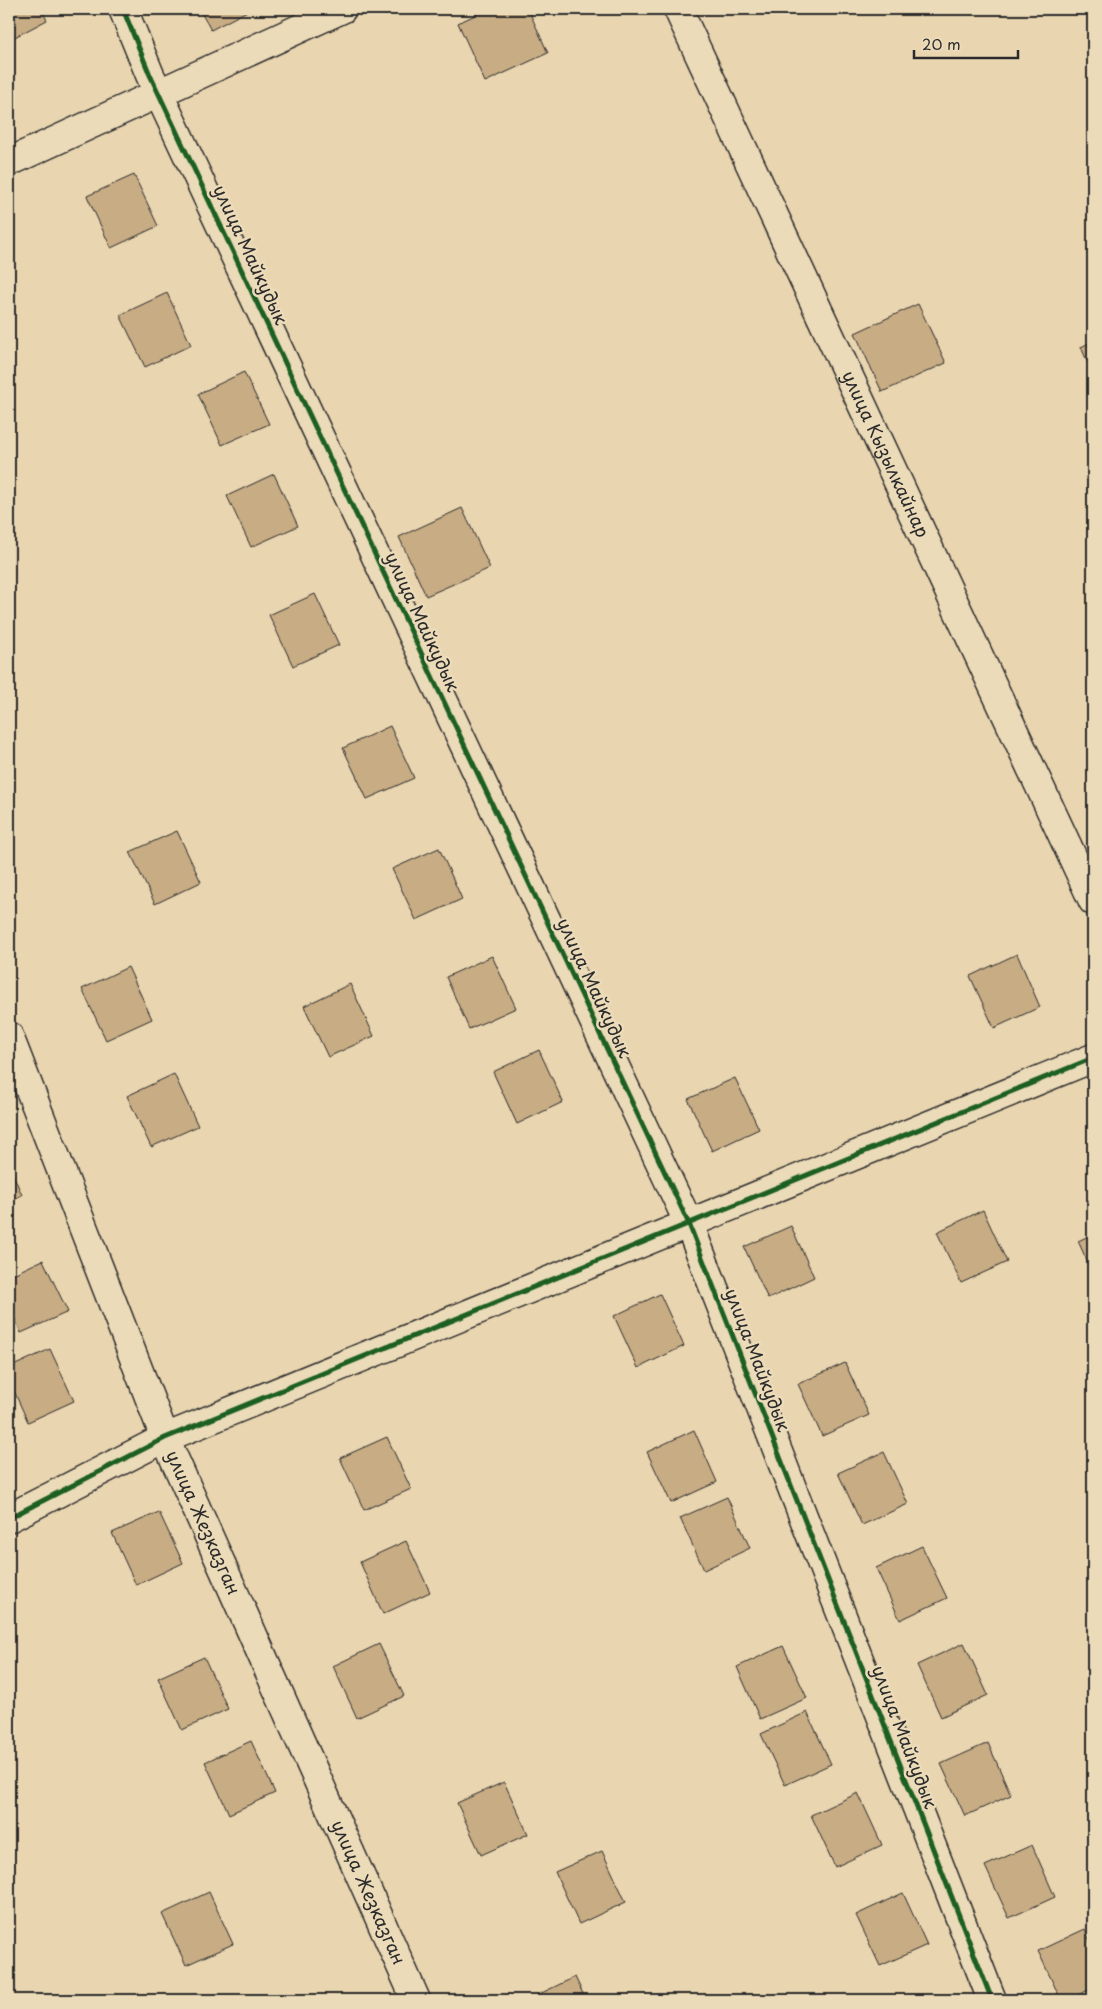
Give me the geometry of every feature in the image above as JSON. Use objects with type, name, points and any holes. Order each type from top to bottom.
[{"type":"street","name":"улица Майкудык","points":[[123,9],[159,93],[689,1224],[992,2000]]},
{"type":"street","points":[[9,162],[342,9]]},
{"type":"street","name":"улица Кызылкайнар","points":[[678,9],[1093,901]]},
{"type":"street","name":"улица Жезказган","points":[[9,1036],[165,1438],[416,2000]]},
{"type":"street","points":[[9,1518],[165,1438],[1093,1058]]},
{"type":"building","points":[[9,9],[41,9],[47,20],[9,40]]},
{"type":"building","points":[[199,9],[251,9],[211,30]]},
{"type":"building","points":[[488,9],[528,9],[548,53],[485,82],[458,23]]},
{"type":"building","points":[[134,175],[158,226],[111,248],[87,196]]},
{"type":"building","points":[[167,293],[191,345],[145,367],[120,315]]},
{"type":"building","points":[[918,304],[946,363],[882,392],[855,333]]},
{"type":"building","points":[[1093,341],[1093,375],[1081,347]]},
{"type":"building","points":[[244,372],[269,424],[222,445],[198,394]]},
{"type":"building","points":[[274,474],[298,526],[251,547],[227,496]]},
{"type":"building","points":[[462,508],[490,568],[426,596],[399,537]]},
{"type":"building","points":[[315,594],[339,645],[293,666],[269,615]]},
{"type":"building","points":[[390,726],[414,778],[367,799],[343,748]]},
{"type":"building","points":[[177,831],[201,882],[155,904],[130,852]]},
{"type":"building","points":[[439,848],[462,899],[416,920],[392,869]]},
{"type":"building","points":[[1017,954],[1040,1007],[994,1028],[970,976]]},
{"type":"building","points":[[492,956],[516,1008],[469,1029],[446,977]]},
{"type":"building","points":[[128,967],[152,1019],[106,1040],[82,989]]},
{"type":"building","points":[[350,984],[374,1036],[328,1057],[304,1006]]},
{"type":"building","points":[[539,1050],[563,1102],[517,1124],[493,1072]]},
{"type":"building","points":[[174,1074],[198,1126],[151,1147],[127,1096]]},
{"type":"building","points":[[735,1078],[759,1129],[712,1151],[688,1099]]},
{"type":"building","points":[[9,1165],[22,1195],[9,1201]]},
{"type":"building","points":[[983,1210],[1007,1262],[961,1283],[937,1232]]},
{"type":"building","points":[[791,1226],[814,1277],[768,1299],[744,1247]]},
{"type":"building","points":[[1093,1234],[1093,1274],[1078,1241]]},
{"type":"building","points":[[43,1260],[68,1312],[21,1333],[9,1306],[9,1276]]},
{"type":"building","points":[[660,1294],[684,1346],[638,1368],[614,1316]]},
{"type":"building","points":[[50,1349],[74,1401],[28,1422],[9,1380],[9,1368]]},
{"type":"building","points":[[845,1363],[869,1415],[822,1436],[798,1384]]},
{"type":"building","points":[[694,1430],[717,1482],[671,1503],[647,1452]]},
{"type":"building","points":[[387,1437],[411,1489],[364,1510],[340,1458]]},
{"type":"building","points":[[884,1452],[908,1504],[862,1525],[838,1473]]},
{"type":"building","points":[[727,1497],[750,1548],[704,1570],[680,1518]]},
{"type":"building","points":[[159,1512],[183,1563],[136,1585],[112,1533]]},
{"type":"building","points":[[406,1541],[430,1592],[383,1614],[360,1562]]},
{"type":"building","points":[[922,1546],[947,1598],[900,1620],[876,1568]]},
{"type":"building","points":[[964,1643],[988,1695],[941,1717],[917,1665]]},
{"type":"building","points":[[379,1644],[404,1696],[357,1718],[333,1666]]},
{"type":"building","points":[[783,1646],[807,1698],[760,1719],[737,1667]]},
{"type":"building","points":[[204,1657],[228,1709],[182,1730],[158,1678]]},
{"type":"building","points":[[807,1712],[831,1764],[785,1785],[761,1734]]},
{"type":"building","points":[[251,1741],[275,1793],[229,1814],[205,1762]]},
{"type":"building","points":[[988,1743],[1011,1795],[965,1816],[941,1764]]},
{"type":"building","points":[[504,1782],[528,1834],[481,1855],[457,1803]]},
{"type":"building","points":[[858,1793],[882,1845],[835,1867],[811,1815]]},
{"type":"building","points":[[1032,1845],[1055,1897],[1009,1918],[985,1866]]},
{"type":"building","points":[[602,1851],[626,1902],[579,1924],[555,1872]]},
{"type":"building","points":[[209,1892],[233,1944],[186,1965],[162,1914]]},
{"type":"building","points":[[903,1893],[927,1945],[880,1966],[856,1915]]},
{"type":"building","points":[[1085,1929],[1093,1949],[1093,1988],[1067,2000],[1061,2000],[1038,1951]]},
{"type":"building","points":[[575,1977],[586,2000],[529,2000],[529,1999]]},
{"type":"cycle path","points":[[123,9],[150,75],[689,1224],[992,2000]]},
{"type":"cycle path","points":[[9,1518],[165,1438],[1093,1058]]}]
